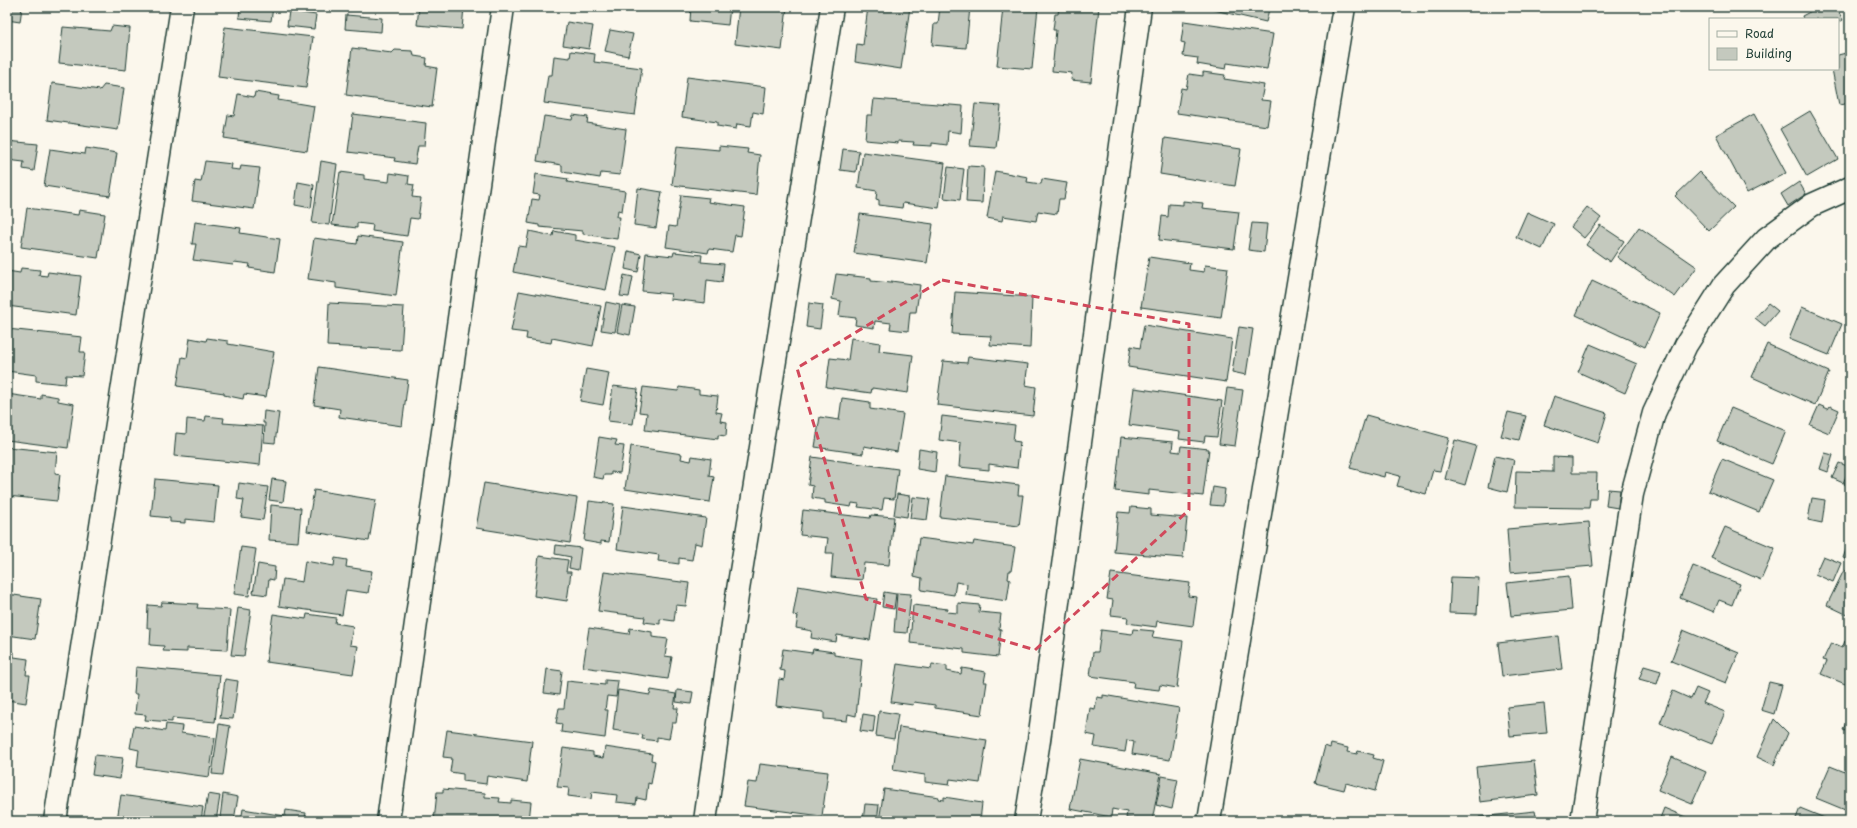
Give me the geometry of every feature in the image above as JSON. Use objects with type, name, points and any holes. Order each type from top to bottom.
[{"type":"street","points":[[55,821],[182,7]]},
{"type":"street","points":[[388,821],[503,7]]},
{"type":"street","points":[[705,821],[737,596],[832,7]]},
{"type":"street","points":[[1026,821],[1040,740],[1140,7]]},
{"type":"street","points":[[1209,821],[1344,7]]},
{"type":"street","points":[[1582,821],[1632,494],[1654,413],[1686,345],[1724,285],[1767,238],[1812,205],[1850,188]]},
{"type":"highlighted area","points":[[942,280],[1189,324],[1189,510],[1035,650],[866,599],[797,368]]},
{"type":"building","points":[[7,7],[22,7],[20,22],[7,20]]},
{"type":"building","points":[[240,7],[273,7],[271,21],[239,18]]},
{"type":"building","points":[[419,7],[464,7],[462,29],[417,25]]},
{"type":"building","points":[[691,7],[730,7],[728,25],[690,21]]},
{"type":"building","points":[[739,7],[787,7],[782,50],[735,44]]},
{"type":"building","points":[[868,7],[910,7],[901,69],[855,62],[857,44],[863,45]]},
{"type":"building","points":[[940,7],[970,7],[966,48],[932,45],[934,24],[938,24]]},
{"type":"building","points":[[1003,7],[1038,7],[1032,69],[997,66]]},
{"type":"building","points":[[1059,7],[1099,7],[1091,82],[1071,80],[1072,73],[1052,71],[1056,30],[1053,30],[1055,14],[1058,14]]},
{"type":"building","points":[[1211,7],[1273,7],[1273,10],[1269,9],[1266,22],[1210,9]]},
{"type":"building","points":[[1819,7],[1836,7],[1843,20],[1839,22],[1839,18],[1803,18],[1802,16]]},
{"type":"building","points":[[289,11],[316,15],[314,29],[287,26]]},
{"type":"building","points":[[346,15],[382,18],[381,32],[345,29]]},
{"type":"building","points":[[1184,21],[1273,34],[1267,69],[1227,63],[1226,69],[1197,64],[1198,58],[1183,56],[1185,43],[1181,42]]},
{"type":"building","points":[[567,22],[593,26],[589,49],[563,45]]},
{"type":"building","points":[[112,26],[130,28],[126,70],[59,63],[63,27],[110,31]]},
{"type":"building","points":[[225,27],[313,37],[306,88],[218,77]]},
{"type":"building","points":[[610,30],[633,34],[628,56],[605,51]]},
{"type":"building","points":[[352,48],[392,53],[395,50],[413,51],[414,56],[427,58],[426,66],[437,68],[432,107],[346,95]]},
{"type":"building","points":[[571,51],[595,54],[594,62],[642,68],[635,115],[544,103],[548,75],[552,75],[554,56],[570,58]]},
{"type":"building","points":[[1850,52],[1850,103],[1839,105],[1832,70],[1839,70],[1839,55]]},
{"type":"building","points":[[1203,72],[1225,75],[1224,79],[1264,85],[1261,100],[1271,101],[1267,126],[1177,113],[1181,88],[1186,89],[1189,74],[1203,76]]},
{"type":"building","points":[[687,77],[766,87],[763,114],[753,112],[751,126],[737,124],[736,129],[717,126],[717,122],[682,117]]},
{"type":"building","points":[[52,83],[100,90],[104,85],[124,88],[118,130],[47,120]]},
{"type":"building","points":[[255,92],[279,96],[278,100],[314,106],[307,151],[224,138],[228,115],[234,116],[238,94],[254,97]]},
{"type":"building","points":[[874,99],[963,106],[961,133],[948,131],[947,145],[932,143],[932,146],[913,145],[914,142],[898,141],[898,143],[865,140],[867,115],[872,115]]},
{"type":"building","points":[[975,104],[1001,106],[996,148],[970,146]]},
{"type":"building","points":[[1810,111],[1838,159],[1807,177],[1780,129]]},
{"type":"building","points":[[353,114],[426,123],[424,146],[418,146],[415,164],[394,161],[395,158],[348,152]]},
{"type":"building","points":[[1754,114],[1786,173],[1747,193],[1716,135]]},
{"type":"building","points":[[573,115],[588,117],[587,123],[626,129],[620,175],[601,173],[600,178],[562,172],[562,165],[537,161],[544,116],[572,120]]},
{"type":"building","points":[[1165,138],[1241,149],[1235,186],[1160,174]]},
{"type":"building","points":[[7,141],[38,144],[34,171],[23,169],[24,162],[7,160]]},
{"type":"building","points":[[677,146],[719,150],[719,146],[748,149],[747,153],[760,155],[756,195],[672,185]]},
{"type":"building","points":[[86,148],[117,153],[110,196],[44,186],[50,149],[85,154]]},
{"type":"building","points":[[843,149],[859,151],[856,172],[840,170]]},
{"type":"building","points":[[863,152],[945,163],[939,208],[903,203],[902,208],[879,205],[879,200],[876,199],[877,191],[858,188]]},
{"type":"building","points":[[205,161],[232,164],[231,169],[240,170],[241,166],[260,168],[254,209],[192,201],[195,181],[201,182]]},
{"type":"building","points":[[321,161],[337,164],[329,225],[312,223]]},
{"type":"building","points":[[968,166],[984,167],[982,203],[966,202]]},
{"type":"building","points":[[948,167],[964,169],[960,200],[944,198]]},
{"type":"building","points":[[995,171],[1028,177],[1027,182],[1041,184],[1042,179],[1067,183],[1064,199],[1059,199],[1057,214],[1038,211],[1036,221],[1003,216],[1002,221],[987,218]]},
{"type":"building","points":[[340,172],[364,175],[364,179],[389,182],[390,173],[409,176],[408,184],[414,185],[412,197],[421,198],[418,219],[410,218],[407,236],[372,231],[373,225],[357,223],[357,228],[332,225]]},
{"type":"building","points":[[1700,172],[1734,207],[1709,231],[1675,196]]},
{"type":"building","points":[[536,174],[568,179],[567,182],[625,191],[622,211],[618,210],[617,217],[620,217],[617,239],[583,234],[583,231],[539,227],[539,225],[528,223],[532,199],[539,200],[540,195],[533,194]]},
{"type":"building","points":[[298,182],[314,185],[311,208],[295,205]]},
{"type":"building","points":[[1799,182],[1806,194],[1788,206],[1781,194]]},
{"type":"building","points":[[638,188],[662,192],[656,228],[634,225]]},
{"type":"building","points":[[7,190],[10,191],[7,210]]},
{"type":"building","points":[[681,195],[709,198],[708,202],[745,207],[741,236],[735,235],[732,252],[709,249],[708,253],[666,247],[669,226],[676,227]]},
{"type":"building","points":[[1183,201],[1203,203],[1202,208],[1239,212],[1234,249],[1159,240],[1162,216],[1168,217],[1169,204],[1183,205]]},
{"type":"building","points":[[1587,207],[1601,218],[1584,238],[1571,227]]},
{"type":"building","points":[[27,208],[78,215],[79,210],[105,214],[98,258],[21,247]]},
{"type":"building","points":[[1527,212],[1554,224],[1542,249],[1516,237]]},
{"type":"building","points":[[860,214],[933,224],[927,263],[854,253]]},
{"type":"building","points":[[195,222],[241,228],[240,233],[280,239],[275,272],[249,268],[250,264],[234,262],[233,265],[193,260],[196,244],[192,244]]},
{"type":"building","points":[[1252,223],[1267,224],[1264,252],[1248,250]]},
{"type":"building","points":[[1600,225],[1624,241],[1610,262],[1586,245]]},
{"type":"building","points":[[1639,227],[1697,267],[1675,297],[1617,257]]},
{"type":"building","points":[[529,231],[553,236],[554,231],[575,235],[575,240],[615,247],[606,290],[513,272],[518,246],[526,247]]},
{"type":"building","points":[[358,236],[403,242],[396,296],[336,288],[336,283],[308,279],[314,238],[357,244]]},
{"type":"building","points":[[628,251],[641,254],[638,272],[625,269]]},
{"type":"building","points":[[674,252],[702,255],[701,262],[724,264],[722,282],[707,280],[705,303],[670,299],[671,294],[642,291],[646,253],[673,256]]},
{"type":"building","points":[[1149,257],[1190,263],[1189,270],[1204,272],[1205,265],[1228,268],[1221,318],[1141,307]]},
{"type":"building","points":[[21,268],[40,270],[39,275],[47,276],[48,272],[81,276],[76,315],[7,306],[7,271],[20,273]]},
{"type":"building","points":[[836,274],[871,278],[871,281],[891,283],[891,281],[920,285],[916,312],[910,312],[908,331],[890,329],[891,323],[875,321],[874,328],[855,325],[856,318],[839,316],[841,301],[832,299]]},
{"type":"building","points":[[624,275],[633,277],[629,297],[620,296]]},
{"type":"building","points":[[1592,281],[1660,313],[1645,347],[1576,315]]},
{"type":"building","points":[[519,291],[601,306],[593,346],[552,338],[551,343],[526,339],[527,333],[511,331]]},
{"type":"building","points":[[955,292],[1032,297],[1030,348],[990,345],[991,336],[952,334]]},
{"type":"building","points":[[606,302],[620,305],[615,332],[601,330]]},
{"type":"building","points":[[329,303],[404,307],[401,350],[327,346]]},
{"type":"building","points":[[809,303],[823,305],[820,329],[806,327]]},
{"type":"building","points":[[1768,303],[1778,311],[1765,326],[1755,318]]},
{"type":"building","points":[[622,305],[635,307],[630,335],[617,332]]},
{"type":"building","points":[[1802,307],[1842,324],[1829,355],[1789,339]]},
{"type":"building","points":[[1144,325],[1232,339],[1226,382],[1128,367],[1131,346],[1140,348]]},
{"type":"building","points":[[1239,327],[1253,329],[1246,375],[1232,372]]},
{"type":"building","points":[[7,329],[82,337],[80,352],[85,352],[82,376],[66,375],[65,384],[36,381],[36,375],[7,371]]},
{"type":"building","points":[[190,338],[206,341],[207,338],[228,341],[228,344],[274,352],[266,397],[244,394],[243,399],[224,395],[224,393],[177,386],[182,357],[187,358]]},
{"type":"building","points":[[851,338],[880,343],[879,351],[913,355],[908,393],[872,388],[871,393],[826,387],[830,358],[848,360]]},
{"type":"building","points":[[1590,344],[1637,364],[1625,393],[1578,372]]},
{"type":"building","points":[[1767,344],[1829,372],[1815,405],[1752,377]]},
{"type":"building","points":[[968,357],[1028,364],[1025,385],[1036,387],[1033,416],[937,405],[943,361],[967,363]]},
{"type":"building","points":[[319,367],[408,380],[402,426],[339,417],[340,409],[314,405]]},
{"type":"building","points":[[586,369],[609,373],[603,405],[580,401]]},
{"type":"building","points":[[613,386],[638,389],[633,424],[608,421]]},
{"type":"building","points":[[643,387],[678,391],[679,387],[699,390],[699,394],[718,396],[716,412],[722,413],[720,421],[727,422],[726,436],[718,435],[718,439],[645,430],[647,413],[639,412]]},
{"type":"building","points":[[1134,388],[1222,401],[1217,437],[1205,436],[1204,442],[1179,439],[1180,432],[1129,425]]},
{"type":"building","points":[[1227,388],[1243,390],[1235,446],[1219,444]]},
{"type":"building","points":[[7,394],[41,399],[41,394],[58,397],[58,401],[74,404],[68,448],[7,440]]},
{"type":"building","points":[[1554,396],[1607,413],[1598,443],[1544,425]]},
{"type":"building","points":[[842,398],[870,402],[870,409],[903,414],[897,452],[864,446],[863,454],[815,447],[820,417],[839,420]]},
{"type":"building","points":[[1819,405],[1828,409],[1830,406],[1839,410],[1829,433],[1810,425]]},
{"type":"building","points":[[1731,408],[1786,431],[1772,464],[1717,441]]},
{"type":"building","points":[[264,411],[279,413],[275,443],[264,442]]},
{"type":"building","points":[[1508,412],[1526,416],[1519,440],[1501,436]]},
{"type":"building","points":[[1366,415],[1449,438],[1440,471],[1433,470],[1426,494],[1397,486],[1400,476],[1385,472],[1384,477],[1350,468]]},
{"type":"building","points":[[206,416],[224,418],[223,423],[263,426],[260,465],[174,456],[176,433],[186,434],[187,419],[205,421]]},
{"type":"building","points":[[942,416],[1015,425],[1013,441],[1020,442],[1017,468],[989,464],[989,470],[959,467],[961,443],[939,440]]},
{"type":"building","points":[[599,437],[617,440],[615,445],[624,446],[620,473],[611,472],[611,475],[604,475],[603,479],[593,477]]},
{"type":"building","points":[[1121,437],[1173,442],[1172,451],[1180,452],[1181,446],[1209,449],[1203,496],[1149,490],[1149,495],[1115,491]]},
{"type":"building","points":[[1455,440],[1476,446],[1465,485],[1445,479]]},
{"type":"building","points":[[631,446],[682,454],[681,459],[691,461],[692,456],[711,459],[709,476],[714,477],[710,502],[625,489]]},
{"type":"building","points":[[7,447],[57,452],[55,473],[60,474],[57,501],[7,496]]},
{"type":"building","points":[[919,449],[937,452],[935,472],[917,469]]},
{"type":"building","points":[[1825,453],[1833,455],[1828,472],[1820,469]]},
{"type":"building","points":[[1495,456],[1514,460],[1507,492],[1488,487]]},
{"type":"building","points":[[812,457],[898,469],[894,499],[884,498],[882,510],[858,507],[859,504],[852,503],[851,507],[825,503],[825,500],[812,498],[813,486],[808,485]]},
{"type":"building","points":[[1553,457],[1572,458],[1572,473],[1597,473],[1596,499],[1590,499],[1589,508],[1515,507],[1516,471],[1553,472]]},
{"type":"building","points":[[1722,459],[1773,480],[1759,512],[1708,491]]},
{"type":"building","points":[[1839,463],[1850,467],[1843,483],[1832,478]]},
{"type":"building","points":[[1850,470],[1850,486],[1844,484]]},
{"type":"building","points":[[945,476],[1019,485],[1018,495],[1023,495],[1019,526],[940,517]]},
{"type":"building","points":[[155,479],[218,485],[214,522],[185,519],[185,523],[170,522],[170,518],[151,516]]},
{"type":"building","points":[[272,479],[286,481],[283,502],[269,500]]},
{"type":"building","points":[[239,483],[268,487],[263,520],[241,517],[244,500],[237,499]]},
{"type":"building","points":[[484,483],[577,498],[570,543],[476,528]]},
{"type":"building","points":[[1213,487],[1225,489],[1223,506],[1210,505]]},
{"type":"building","points":[[1608,489],[1620,490],[1618,508],[1606,506]]},
{"type":"building","points":[[314,490],[376,500],[369,541],[307,531]]},
{"type":"building","points":[[897,494],[910,496],[907,517],[894,515]]},
{"type":"building","points":[[913,497],[930,499],[927,520],[910,518]]},
{"type":"building","points":[[1812,498],[1825,500],[1822,523],[1808,520]]},
{"type":"building","points":[[589,501],[614,504],[609,542],[601,541],[601,544],[584,541]]},
{"type":"building","points":[[271,505],[301,508],[298,542],[269,540]]},
{"type":"building","points":[[623,506],[706,518],[702,545],[695,543],[692,560],[679,558],[679,564],[658,561],[659,555],[617,549]]},
{"type":"building","points":[[1131,507],[1151,509],[1151,515],[1187,518],[1183,558],[1114,552],[1118,512],[1130,513]]},
{"type":"building","points":[[803,510],[870,518],[871,515],[894,517],[889,565],[864,563],[862,580],[831,577],[833,553],[826,553],[828,538],[800,535]]},
{"type":"building","points":[[1589,522],[1593,566],[1510,573],[1507,529]]},
{"type":"building","points":[[1725,527],[1775,548],[1761,580],[1711,558]]},
{"type":"building","points":[[919,538],[973,545],[974,541],[1015,547],[1011,571],[1009,571],[1008,579],[1010,580],[1007,601],[966,595],[967,584],[956,582],[954,595],[921,590],[922,578],[914,576]]},
{"type":"building","points":[[1848,544],[1850,545],[1850,561],[1843,558]]},
{"type":"building","points":[[556,545],[581,548],[578,570],[569,568],[571,557],[555,554]]},
{"type":"building","points":[[241,547],[256,549],[249,596],[234,594]]},
{"type":"building","points":[[539,556],[568,560],[566,572],[571,572],[567,601],[534,596]]},
{"type":"building","points":[[1823,556],[1841,563],[1833,582],[1815,574]]},
{"type":"building","points":[[335,558],[347,560],[346,567],[372,571],[368,593],[346,590],[342,615],[279,606],[283,579],[302,582],[305,561],[334,566]]},
{"type":"building","points":[[258,564],[275,567],[274,580],[269,579],[267,595],[253,593]]},
{"type":"building","points":[[1693,566],[1740,584],[1732,605],[1719,600],[1714,612],[1680,598]]},
{"type":"building","points":[[1844,570],[1850,573],[1850,616],[1827,605]]},
{"type":"building","points":[[604,572],[689,583],[686,606],[676,605],[674,621],[660,619],[660,624],[644,622],[645,617],[598,611]]},
{"type":"building","points":[[1111,573],[1190,583],[1188,596],[1197,597],[1193,626],[1157,621],[1156,627],[1127,623],[1128,617],[1111,615],[1113,600],[1107,599]]},
{"type":"building","points":[[1569,576],[1572,610],[1511,616],[1507,583]]},
{"type":"building","points":[[1451,577],[1479,578],[1477,614],[1449,613]]},
{"type":"building","points":[[798,586],[877,599],[870,640],[837,635],[836,642],[811,638],[812,631],[796,628],[798,616],[793,615]]},
{"type":"building","points":[[884,592],[896,594],[894,609],[882,607]]},
{"type":"building","points":[[897,593],[911,594],[907,633],[894,632]]},
{"type":"building","points":[[7,594],[41,599],[35,639],[7,635]]},
{"type":"building","points":[[162,602],[198,604],[197,608],[230,610],[227,650],[187,648],[187,652],[163,651],[164,646],[150,645],[151,628],[147,628],[148,605],[161,606]]},
{"type":"building","points":[[958,603],[980,605],[979,612],[1001,614],[998,657],[964,653],[964,649],[910,643],[913,605],[948,609],[947,612],[958,613]]},
{"type":"building","points":[[238,608],[251,610],[244,656],[231,655]]},
{"type":"building","points":[[273,614],[306,619],[307,614],[336,618],[335,623],[353,626],[350,645],[358,646],[353,674],[266,662]]},
{"type":"building","points":[[589,628],[629,634],[630,628],[652,632],[652,637],[668,639],[665,656],[672,657],[668,679],[583,667]]},
{"type":"building","points":[[1133,629],[1154,631],[1152,637],[1183,641],[1177,688],[1160,685],[1159,690],[1133,687],[1134,682],[1090,676],[1093,652],[1098,652],[1101,630],[1132,634]]},
{"type":"building","points":[[1683,630],[1739,653],[1726,683],[1671,661]]},
{"type":"building","points":[[1558,636],[1562,669],[1502,676],[1498,643]]},
{"type":"building","points":[[1845,641],[1850,643],[1850,686],[1821,674],[1827,661],[1823,660],[1831,643],[1842,648]]},
{"type":"building","points":[[783,649],[812,653],[813,649],[834,652],[834,655],[862,659],[856,716],[848,714],[847,721],[824,719],[824,712],[776,706],[779,679],[784,680],[785,671],[780,670]]},
{"type":"building","points":[[7,651],[14,652],[14,657],[28,659],[26,675],[30,675],[26,703],[7,700]]},
{"type":"building","points":[[897,664],[931,669],[932,664],[947,666],[947,671],[961,674],[962,668],[986,672],[984,682],[987,682],[982,715],[935,708],[935,705],[914,702],[913,705],[891,702]]},
{"type":"building","points":[[1644,666],[1661,671],[1657,684],[1639,679]]},
{"type":"building","points":[[136,667],[220,675],[215,722],[172,718],[172,722],[145,720],[146,715],[135,714],[137,694],[134,694]]},
{"type":"building","points":[[547,669],[562,671],[559,695],[544,693]]},
{"type":"building","points":[[225,679],[238,681],[233,719],[220,718]]},
{"type":"building","points":[[605,680],[618,681],[616,697],[607,696],[605,710],[608,710],[605,738],[561,732],[562,724],[556,723],[559,708],[564,708],[567,681],[605,685]]},
{"type":"building","points":[[1769,682],[1782,685],[1774,714],[1761,710]]},
{"type":"building","points":[[1696,688],[1708,693],[1703,703],[1725,712],[1712,744],[1660,723],[1673,691],[1691,699]]},
{"type":"building","points":[[618,690],[650,695],[651,690],[676,694],[674,708],[678,708],[676,723],[672,723],[669,739],[657,737],[657,741],[642,739],[643,735],[613,730]]},
{"type":"building","points":[[677,690],[693,692],[691,704],[676,702]]},
{"type":"building","points":[[1103,695],[1179,708],[1170,760],[1132,754],[1134,742],[1127,740],[1125,752],[1094,747],[1096,736],[1086,734],[1090,708],[1095,709],[1097,697],[1103,698]]},
{"type":"building","points":[[1544,703],[1547,733],[1510,736],[1507,707]]},
{"type":"building","points":[[879,711],[898,714],[894,739],[876,736]]},
{"type":"building","points":[[1850,713],[1850,733],[1843,730]]},
{"type":"building","points":[[863,714],[875,716],[873,733],[860,731]]},
{"type":"building","points":[[1774,719],[1788,733],[1774,765],[1757,757]]},
{"type":"building","points":[[166,724],[182,726],[181,733],[215,738],[209,777],[137,767],[139,750],[130,748],[134,726],[165,731]]},
{"type":"building","points":[[219,724],[230,726],[223,775],[212,774]]},
{"type":"building","points":[[899,727],[987,740],[980,783],[950,779],[949,785],[925,782],[925,775],[893,770]]},
{"type":"building","points":[[447,730],[532,741],[527,782],[487,776],[486,784],[463,781],[463,774],[450,772],[452,758],[443,757]]},
{"type":"building","points":[[1331,744],[1348,748],[1347,752],[1357,754],[1358,751],[1374,755],[1373,758],[1383,761],[1375,791],[1346,783],[1344,790],[1315,783],[1325,746],[1330,748]]},
{"type":"building","points":[[605,747],[652,754],[651,760],[655,761],[651,784],[648,783],[646,800],[637,798],[636,804],[616,802],[617,795],[592,792],[591,799],[568,796],[569,788],[557,787],[563,748],[593,752],[593,756],[603,758]]},
{"type":"building","points":[[95,755],[123,758],[120,779],[92,775]]},
{"type":"building","points":[[1672,757],[1706,772],[1692,804],[1658,790]]},
{"type":"building","points":[[1080,759],[1161,774],[1152,821],[1126,818],[1127,812],[1112,809],[1111,817],[1070,809]]},
{"type":"building","points":[[1534,761],[1538,795],[1480,802],[1476,767]]},
{"type":"building","points":[[760,764],[828,772],[822,816],[744,806],[748,782],[757,783]]},
{"type":"building","points":[[1830,766],[1850,774],[1850,812],[1816,798]]},
{"type":"building","points":[[1162,776],[1178,779],[1172,809],[1156,805]]},
{"type":"building","points":[[443,789],[485,793],[485,797],[500,798],[499,802],[511,803],[511,800],[531,802],[529,821],[434,821],[437,792],[443,792]]},
{"type":"building","points":[[884,789],[939,797],[938,799],[944,800],[944,797],[982,803],[980,821],[879,821]]},
{"type":"building","points":[[208,794],[220,796],[216,821],[203,821]]},
{"type":"building","points":[[223,794],[238,797],[234,820],[220,818]]},
{"type":"building","points":[[121,795],[203,807],[201,821],[117,820]]},
{"type":"building","points":[[865,804],[879,805],[877,821],[863,821]]},
{"type":"building","points":[[1664,808],[1695,821],[1659,821]]},
{"type":"building","points":[[1800,808],[1832,821],[1795,821]]},
{"type":"building","points":[[243,809],[285,816],[286,810],[306,813],[305,818],[323,821],[241,821]]},
{"type":"building","points":[[1535,811],[1537,821],[1480,821],[1479,817]]},
{"type":"building","points":[[1553,817],[1568,818],[1567,821],[1553,821]]},
{"type":"building","points":[[570,819],[585,821],[570,821]]}]
